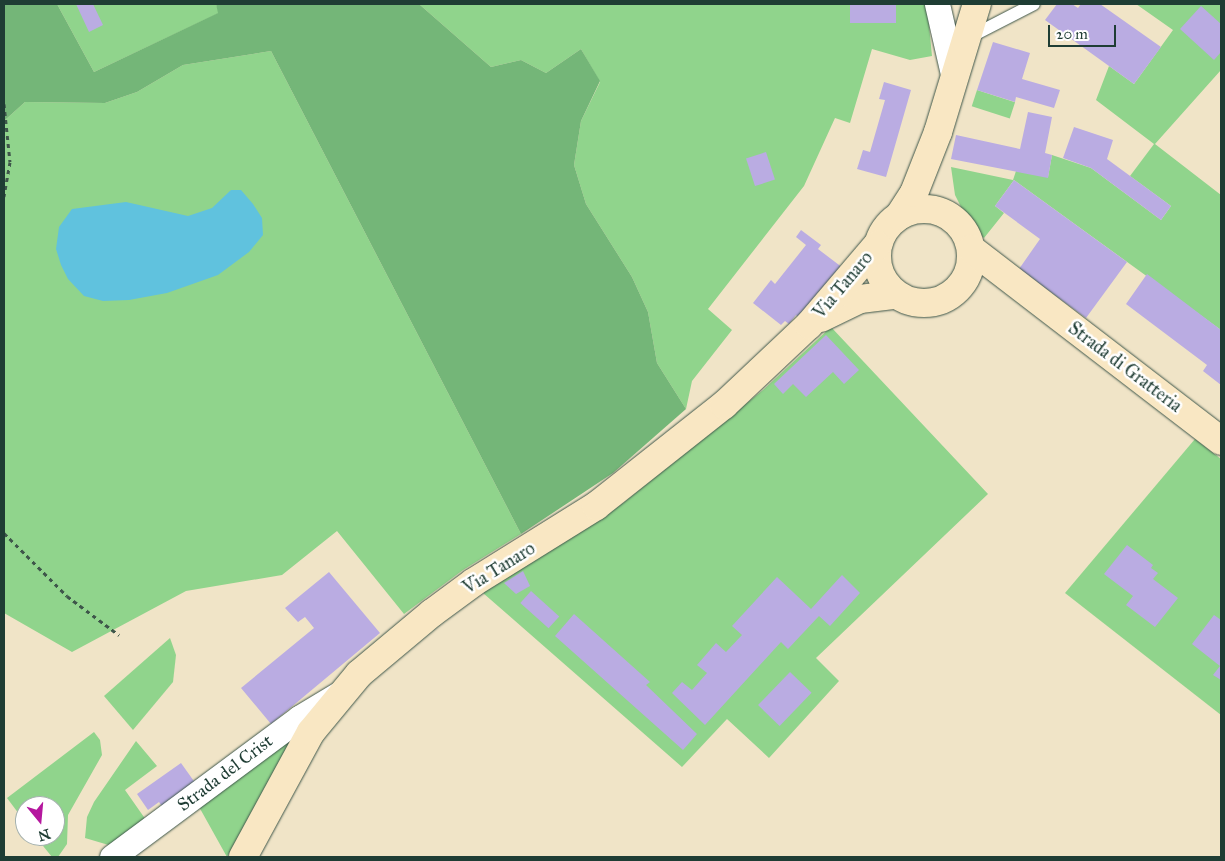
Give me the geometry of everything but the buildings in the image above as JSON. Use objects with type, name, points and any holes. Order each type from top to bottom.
[{"type":"main road","points":[[899,216],[916,209],[935,210],[946,215],[964,231],[971,249],[970,267],[962,284],[949,297],[931,303],[913,303],[895,295],[883,282],[877,264],[877,245],[885,228],[899,216],[914,193],[938,132],[953,74],[977,4]]},
{"type":"main road","points":[[938,132],[935,180],[946,215]]},
{"type":"main road","name":"Via Tanaro","points":[[242,857],[299,753],[341,693],[378,657],[474,582],[596,506],[724,405],[809,325],[877,245]]},
{"type":"main road","name":"Strada di Gratteria","points":[[971,249],[1221,442]]},
{"type":"main road","name":"Strada di Gratteria","points":[[962,284],[1006,285],[1028,293]]},
{"type":"main road","name":"Via Tanaro","points":[[809,325],[844,305],[876,296],[895,295]]},
{"type":"street","points":[[938,4],[953,74]]},
{"type":"street","name":"Strada del Crist","points":[[112,857],[299,718],[341,693]]},
{"type":"lane","points":[[964,41],[1034,4]]},
{"type":"path","points":[[4,104],[10,162],[4,196]]},
{"type":"path","points":[[4,533],[66,596],[119,635]]},
{"type":"green space","points":[[4,4],[57,4],[94,72],[218,13],[216,4],[419,4],[491,67],[521,60],[546,73],[581,49],[600,81],[581,121],[574,165],[586,204],[632,277],[648,312],[657,363],[686,409],[613,473],[521,534],[271,51],[183,65],[137,92],[105,103],[25,102],[4,121]]},
{"type":"green space","points":[[57,4],[216,4],[219,13],[94,72]]},
{"type":"green space","points":[[419,4],[927,4],[932,56],[910,60],[872,49],[850,123],[835,118],[804,186],[708,309],[732,330],[692,381],[686,409],[657,363],[648,312],[632,277],[586,204],[574,165],[581,121],[600,82],[581,49],[546,73],[521,60],[491,67]]},
{"type":"green space","points":[[1136,4],[1221,4],[1221,70],[1155,144],[1221,195],[1221,330],[1014,180],[995,206],[1004,213],[984,238],[970,225],[955,195],[951,167],[1013,180],[1016,171],[1048,177],[1052,155],[1091,168],[1161,220],[1171,206],[1130,176],[1154,144],[1096,100],[1109,66],[1134,84],[1173,30]]},
{"type":"green space","points":[[271,51],[521,534],[463,570],[404,614],[337,531],[282,575],[186,591],[72,652],[4,613],[4,121],[25,102],[105,103],[137,92],[183,65]]},
{"type":"green space","points":[[977,90],[1015,102],[1010,119],[972,106]]},
{"type":"green space","points":[[831,327],[988,494],[816,658],[839,681],[769,758],[727,719],[682,767],[483,593],[623,503],[763,390]]},
{"type":"green space","points":[[1195,439],[1221,459],[1221,715],[1065,593]]},
{"type":"green space","points":[[170,638],[176,655],[173,682],[133,730],[104,696]]},
{"type":"green space","points":[[302,725],[282,756],[227,857],[198,805]]},
{"type":"green space","points":[[94,732],[100,740],[102,755],[68,815],[67,844],[58,857],[52,857],[43,846],[65,846],[65,796],[15,796],[15,809],[7,798]]},
{"type":"green space","points":[[136,741],[157,766],[125,790],[146,820],[112,846],[85,838],[87,817],[94,802]]},
{"type":"water","points":[[231,190],[241,190],[253,204],[262,218],[263,235],[249,252],[218,275],[167,293],[129,300],[103,301],[84,296],[68,279],[61,265],[56,249],[59,227],[72,209],[126,202],[188,216],[212,208]]}]
